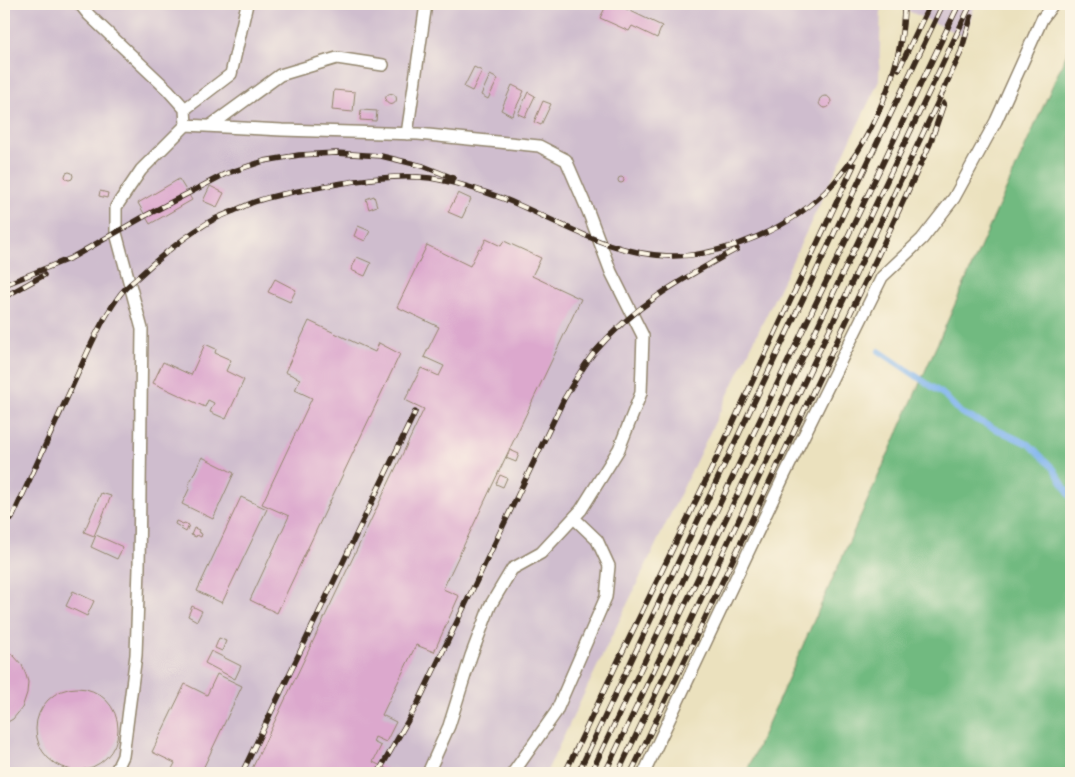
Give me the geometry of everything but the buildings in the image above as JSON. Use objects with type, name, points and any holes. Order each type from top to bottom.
[{"type":"lane","points":[[80,4],[185,109],[186,125]]},
{"type":"lane","points":[[185,109],[231,74],[247,4]]},
{"type":"lane","points":[[407,134],[426,4]]},
{"type":"lane","points":[[644,773],[782,480],[882,277],[922,239],[954,198],[996,121],[1042,19],[1052,4]]},
{"type":"lane","points":[[210,126],[280,75],[337,58],[383,66]]},
{"type":"lane","points":[[115,773],[123,756],[136,655],[142,329],[116,233],[116,207],[141,170],[186,125],[407,134],[539,146],[566,160],[611,272],[643,336],[641,393],[619,449],[581,510],[541,553],[512,569],[490,606],[471,656],[449,726],[428,773]]},
{"type":"lane","points":[[512,773],[556,712],[606,597],[609,566],[597,540],[574,518]]},
{"type":"shaded area","points":[[4,4],[881,4],[879,81],[546,773],[4,773]]},
{"type":"shaded area","points":[[893,4],[975,4],[965,37]]},
{"type":"green space","points":[[1071,44],[1071,773],[746,773]]},
{"type":"waterway","points":[[879,351],[944,395],[961,413],[1030,445],[1054,469],[1071,498]]},
{"type":"railway","points":[[12,518],[92,342],[111,307],[125,289],[153,263],[209,222],[254,202],[290,192],[365,180],[417,177],[450,182],[488,193],[585,235],[626,250],[647,254],[687,256],[732,246],[768,232],[793,218],[833,184],[850,163],[877,115],[888,88],[900,46],[904,4]]},
{"type":"railway","points":[[899,69],[930,4]]},
{"type":"railway","points":[[578,773],[943,4]]},
{"type":"railway","points":[[591,773],[959,4]]},
{"type":"railway","points":[[605,773],[971,4]]},
{"type":"railway","points":[[618,773],[936,106],[961,52],[971,17]]},
{"type":"railway","points":[[631,773],[930,144],[944,103]]},
{"type":"railway","points":[[4,285],[71,258],[225,174],[264,161],[299,155],[336,153],[381,156],[423,166],[453,178]]},
{"type":"railway","points":[[565,773],[710,472],[854,165]]},
{"type":"railway","points":[[378,773],[418,703],[564,399],[585,365],[609,337],[642,307],[678,282],[737,249]]},
{"type":"railway","points":[[4,297],[44,275]]},
{"type":"railway","points":[[242,773],[415,412]]}]
